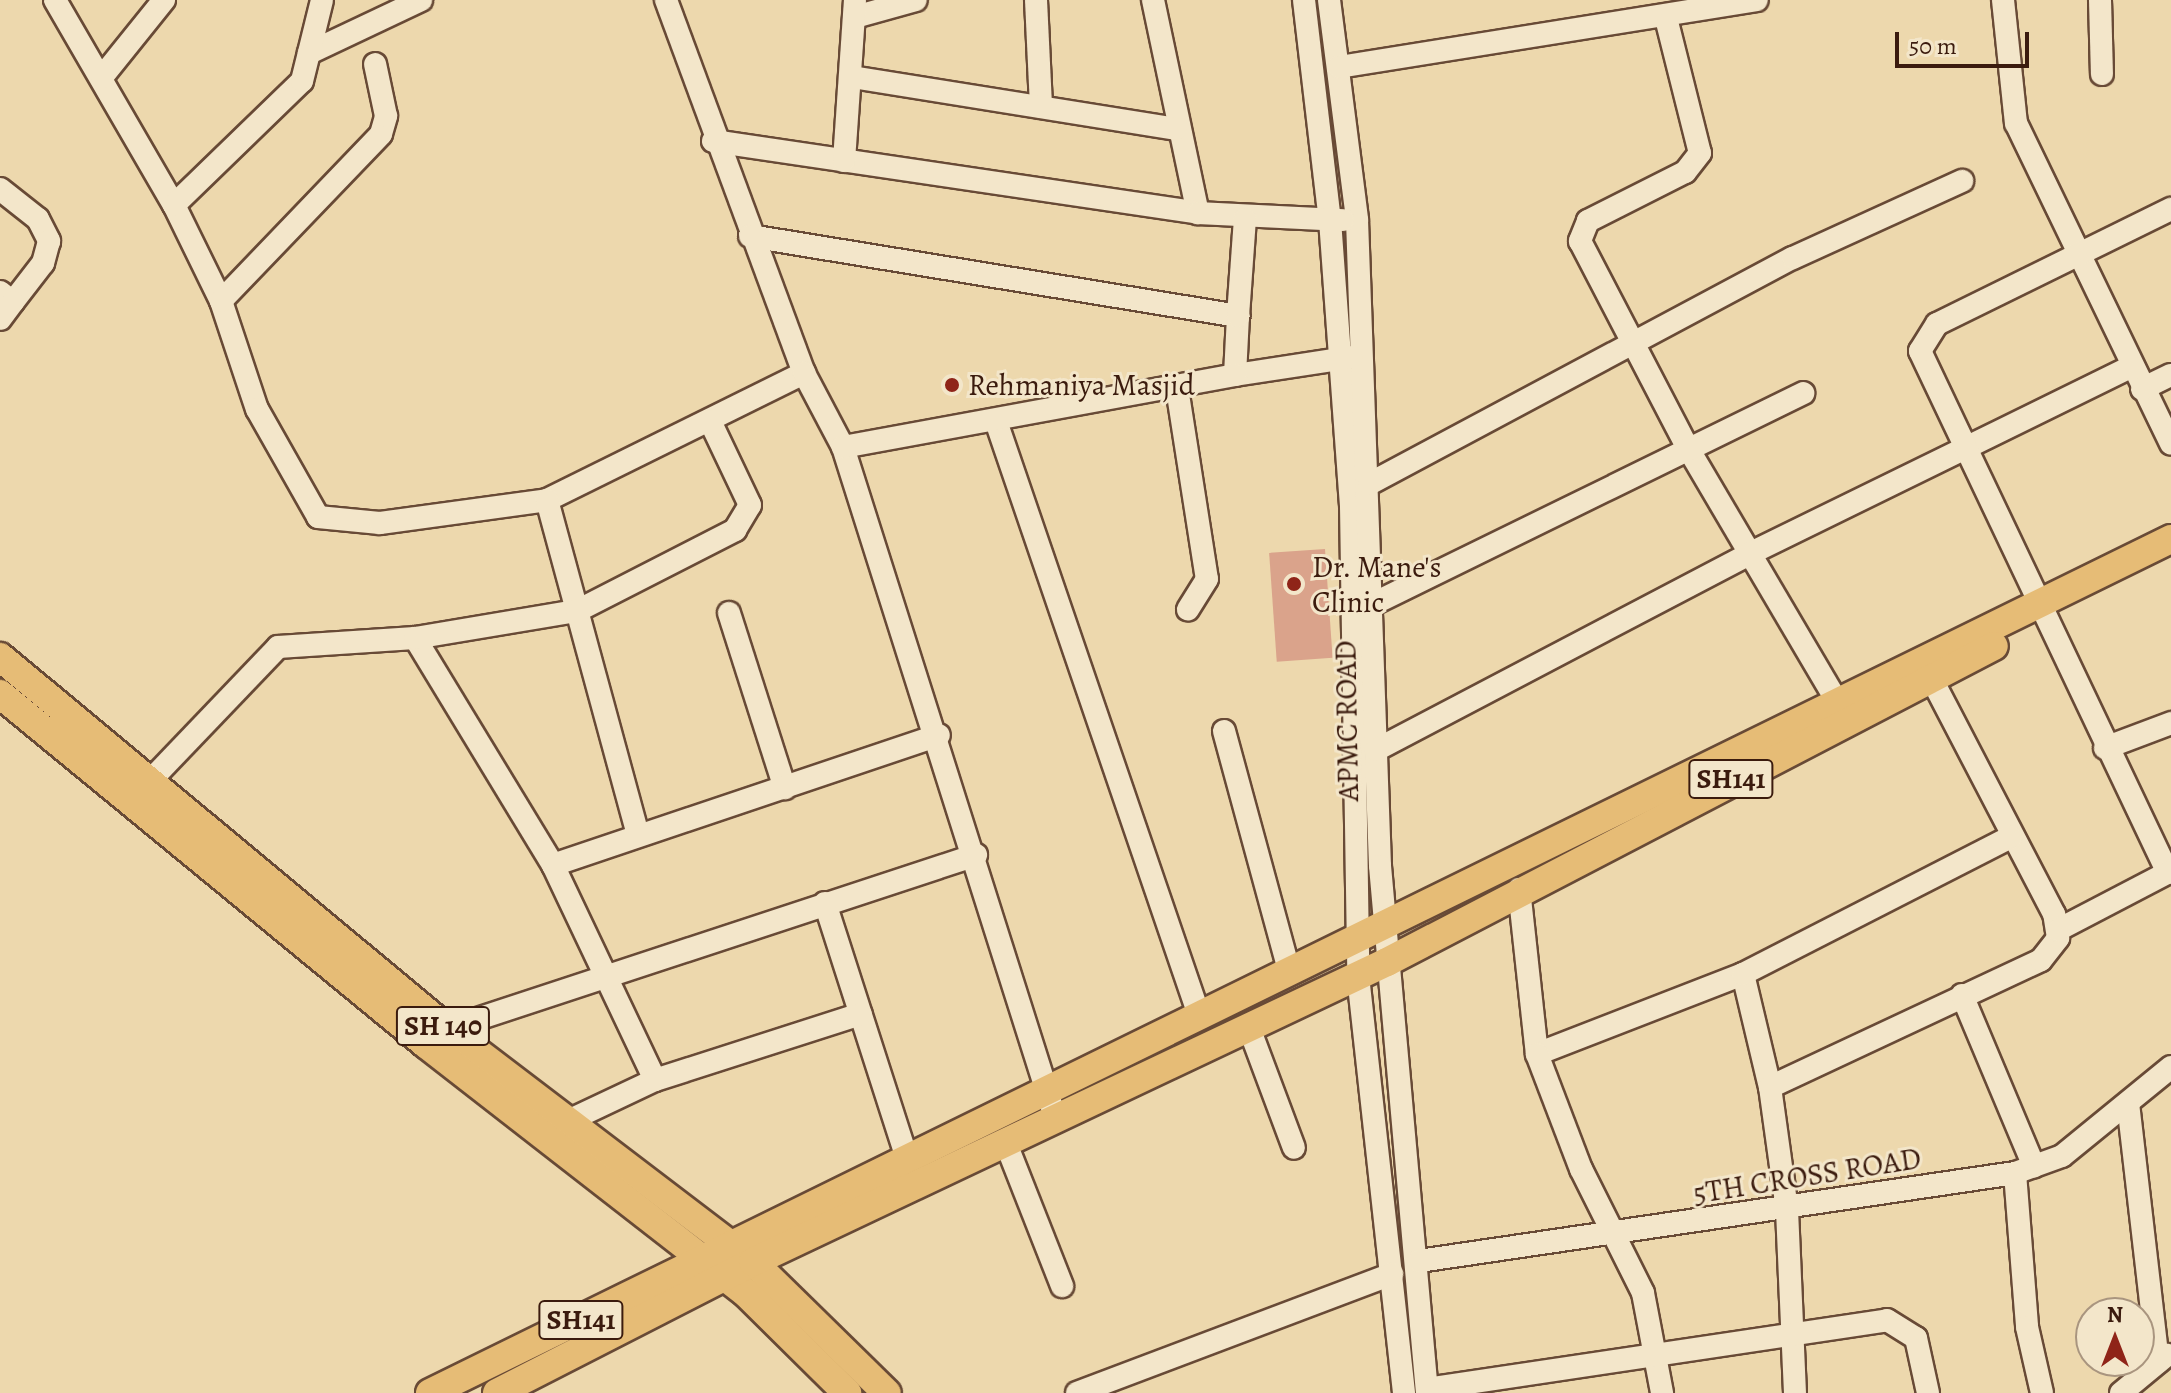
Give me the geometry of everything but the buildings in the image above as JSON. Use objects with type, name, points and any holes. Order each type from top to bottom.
[{"type":"main road","name":"SH141","points":[[1248,1025],[1387,962],[1519,889],[1931,678],[2171,539]]},
{"type":"main road","name":"SH141","points":[[430,1393],[743,1255],[907,1158],[1050,1104],[1198,1012],[1837,701],[2171,560]]},
{"type":"main road","name":"SH 140","points":[[0,657],[447,1029],[743,1255],[887,1393]]},
{"type":"main road","name":"SH 140","points":[[0,694],[426,1044],[714,1269],[844,1392]]},
{"type":"main road","points":[[743,1255],[1005,1141],[1050,1104],[1248,1025]]},
{"type":"main road","points":[[497,1393],[714,1269]]},
{"type":"street","points":[[55,0],[174,205],[221,301],[257,409],[318,517],[380,523],[547,500],[804,373]]},
{"type":"street","points":[[102,77],[164,0]]},
{"type":"street","points":[[174,205],[302,81],[322,0]]},
{"type":"street","points":[[309,53],[421,0]]},
{"type":"street","points":[[666,0],[713,141],[804,373],[843,447],[939,735],[1050,1104]]},
{"type":"street","points":[[844,161],[855,8],[916,0]]},
{"type":"street","points":[[1036,0],[1041,107]]},
{"type":"street","points":[[1153,0],[1176,129],[1198,213]]},
{"type":"street","name":"APMC ROAD","points":[[1304,0],[1330,220],[1369,484],[1375,603],[1376,750],[1387,962],[1419,1261],[1419,1392]]},
{"type":"street","name":"APMC ROAD","points":[[1329,0],[1357,220],[1349,357],[1358,976],[1392,1274],[1419,1392]]},
{"type":"street","points":[[1339,67],[1666,18],[1757,0]]},
{"type":"street","points":[[2003,0],[2016,123],[2077,255],[2171,443]]},
{"type":"street","points":[[2100,0],[2102,74]]},
{"type":"street","points":[[1666,18],[1700,153],[1685,172],[1588,221],[1580,234],[1631,342],[1689,450],[1837,701]]},
{"type":"street","points":[[221,301],[381,134],[386,116],[375,64]]},
{"type":"street","points":[[852,77],[1176,129]]},
{"type":"street","points":[[713,141],[1245,219],[1357,220]]},
{"type":"street","points":[[1369,484],[1631,342],[1962,181]]},
{"type":"street","points":[[0,189],[38,219],[49,241],[43,263],[4,304]]},
{"type":"street","points":[[1770,1087],[2041,960],[2058,930],[2169,872],[2105,748],[1923,362],[1926,333],[2171,209]]},
{"type":"street","points":[[1235,375],[1245,219]]},
{"type":"street","points":[[750,236],[1238,316]]},
{"type":"street","points":[[843,447],[997,424],[1235,375],[1349,357]]},
{"type":"street","points":[[1376,750],[1751,553],[2132,366]]},
{"type":"street","points":[[2142,389],[2171,375]]},
{"type":"street","points":[[1177,388],[1207,579],[1188,610]]},
{"type":"street","points":[[1375,603],[1803,393]]},
{"type":"street","points":[[150,781],[266,652],[415,638],[577,611],[744,524],[747,494],[710,421]]},
{"type":"street","points":[[997,424],[1198,1012]]},
{"type":"street","points":[[547,500],[638,835]]},
{"type":"street","points":[[729,613],[785,788]]},
{"type":"street","points":[[415,638],[553,865],[609,974],[655,1080]]},
{"type":"street","points":[[1931,678],[2058,930]]},
{"type":"street","points":[[2105,748],[2171,723]]},
{"type":"street","points":[[1224,731],[1288,966]]},
{"type":"street","points":[[553,865],[939,735]]},
{"type":"street","points":[[1537,1054],[1743,974],[2011,837]]},
{"type":"street","points":[[447,1029],[976,855]]},
{"type":"street","points":[[1519,889],[1537,1054],[1615,1237],[1643,1293],[1662,1393]]},
{"type":"street","points":[[825,903],[907,1158]]},
{"type":"street","points":[[1743,974],[1770,1087],[1787,1210],[1789,1337],[1795,1393]]},
{"type":"street","points":[[1962,995],[2025,1170],[2027,1327],[2042,1393]]},
{"type":"street","points":[[566,1122],[655,1080],[861,1014]]},
{"type":"street","points":[[1248,1025],[1294,1148]]},
{"type":"street","name":"5TH CROSS ROAD","points":[[1419,1261],[1615,1237],[2025,1170],[2062,1156],[2171,1067]]},
{"type":"street","points":[[2121,1393],[2164,1357],[2128,1103]]},
{"type":"street","points":[[1005,1141],[1062,1286]]},
{"type":"street","points":[[1077,1393],[1392,1274]]},
{"type":"street","points":[[1419,1392],[1887,1320],[1905,1325],[1916,1338],[1928,1393]]},
{"type":"place","name":"Rehmaniya Masjid","points":[[952,385]]},
{"type":"place","name":"Dr. Mane's Clinic","points":[[1294,584]]}]
